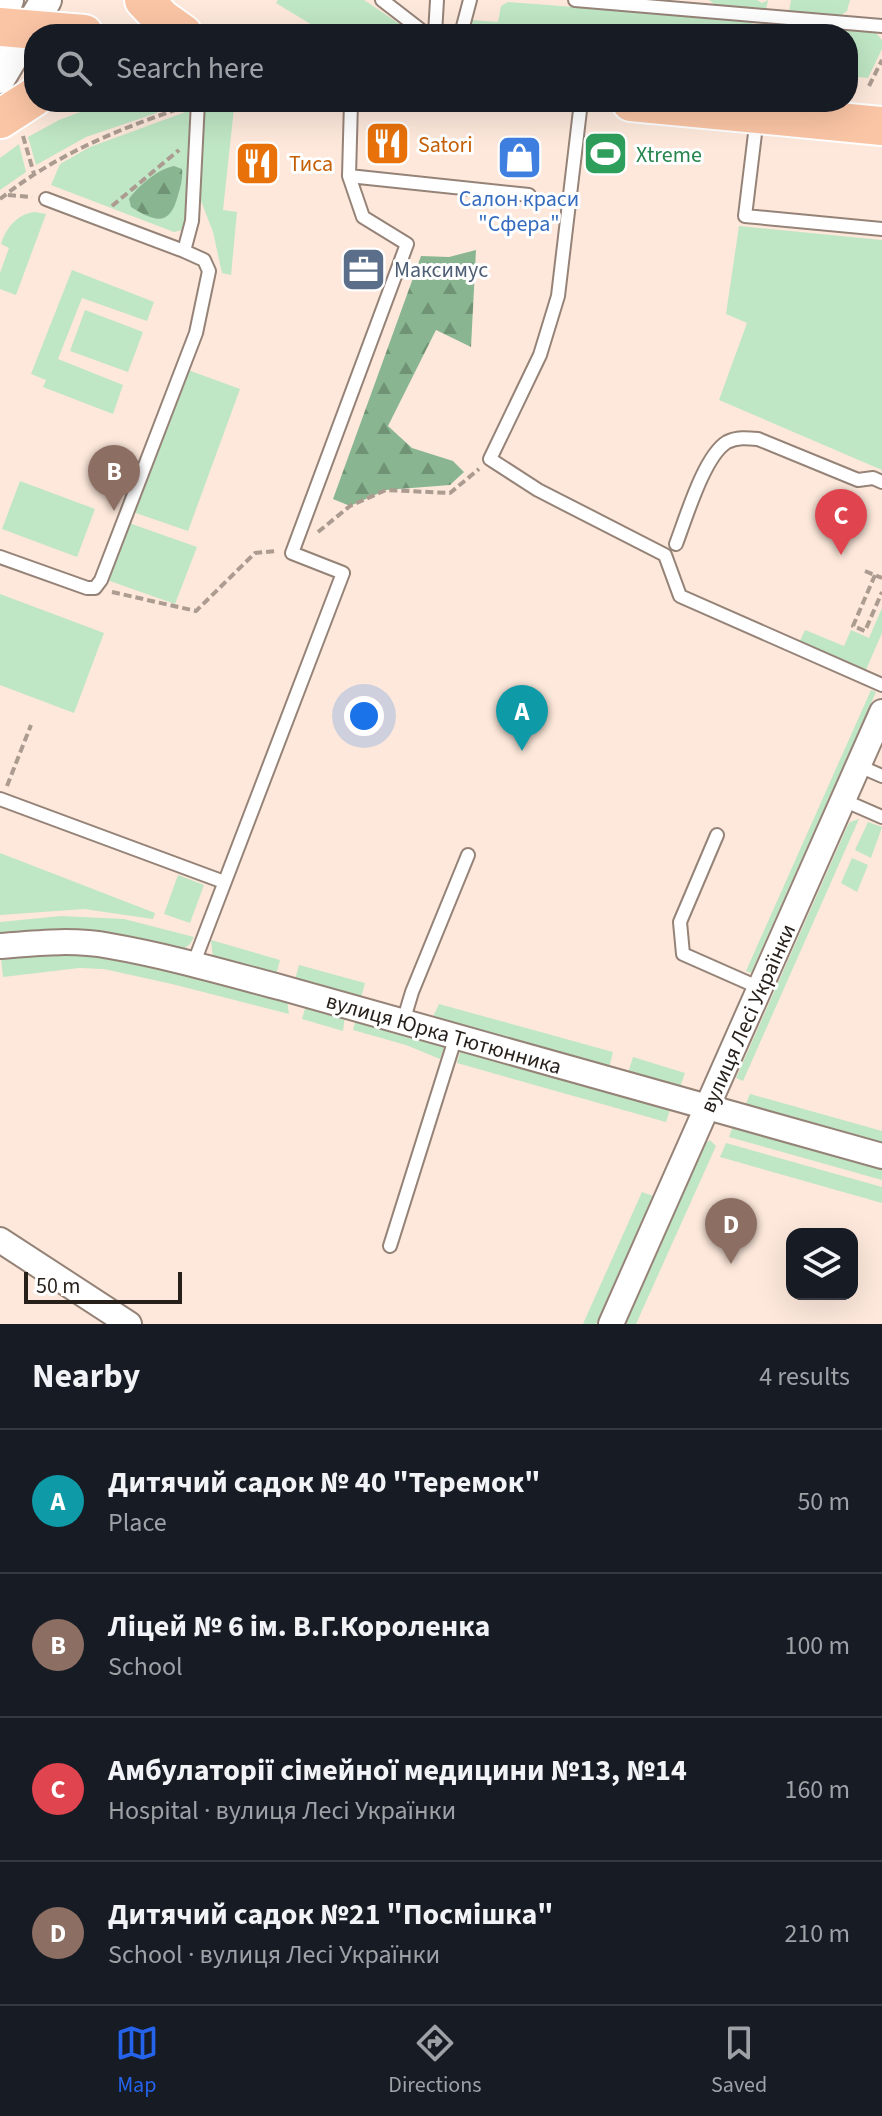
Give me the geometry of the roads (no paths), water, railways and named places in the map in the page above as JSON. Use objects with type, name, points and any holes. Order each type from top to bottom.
[{"type":"main road","points":[[144,0],[169,24]]},
{"type":"main road","points":[[21,14],[52,24]]},
{"type":"main road","points":[[11,127],[24,110]]},
{"type":"main road","points":[[737,112],[882,126]]},
{"type":"street","points":[[0,4],[21,14],[0,78]]},
{"type":"street","points":[[0,99],[24,85]]},
{"type":"street","name":"вулиця Лесі Українки","points":[[611,1324],[882,712]]},
{"type":"street","name":"вулиця Юрка Тютюнника","points":[[0,946],[58,941],[109,945],[456,1036],[882,1156]]},
{"type":"street","points":[[0,1240],[129,1324]]},
{"type":"lane","points":[[382,0],[413,24]]},
{"type":"lane","points":[[436,24],[437,0]]},
{"type":"lane","points":[[464,24],[470,0]]},
{"type":"lane","points":[[575,0],[882,26]]},
{"type":"lane","points":[[184,251],[192,221],[197,112]]},
{"type":"lane","points":[[193,965],[343,573],[292,553],[407,244],[363,217],[349,176],[351,112]]},
{"type":"lane","points":[[580,112],[558,296],[540,355],[490,459],[538,490],[665,555],[680,596],[882,685]]},
{"type":"lane","points":[[758,114],[745,216],[882,229]]},
{"type":"lane","points":[[349,176],[529,195]]},
{"type":"lane","points":[[0,557],[87,588],[95,588],[101,580],[196,333],[209,271],[204,260],[184,251],[46,199]]},
{"type":"lane","points":[[676,544],[710,461],[718,449],[730,440],[743,437],[758,439],[858,480],[873,478],[882,482]]},
{"type":"lane","points":[[859,766],[882,776]]},
{"type":"lane","points":[[1,799],[224,882]]},
{"type":"lane","points":[[843,800],[882,817]]},
{"type":"lane","points":[[717,835],[680,922],[683,954],[760,988]]},
{"type":"lane","points":[[403,1022],[412,992],[468,855]]},
{"type":"lane","points":[[390,1246],[456,1036]]},
{"type":"place","name":"Satori","points":[[387,144]]},
{"type":"place","name":"Xtreme","points":[[605,154]]},
{"type":"place","name":"Салон краси \"Сфера\"","points":[[519,157]]},
{"type":"place","name":"Тиса","points":[[258,163]]},
{"type":"place","name":"Максимус","points":[[363,269]]},
{"type":"place","name":"Ліцей № 6 ім. В.Г.Короленка","points":[[114,511]]},
{"type":"place","name":"Амбулаторії сімейної медицини №13, №14","points":[[841,555]]},
{"type":"place","name":"Дитячий садок № 40 \"Теремок\"","points":[[522,751]]},
{"type":"place","name":"Дитячий садок №21 \"Посмішка\"","points":[[731,1264]]}]
